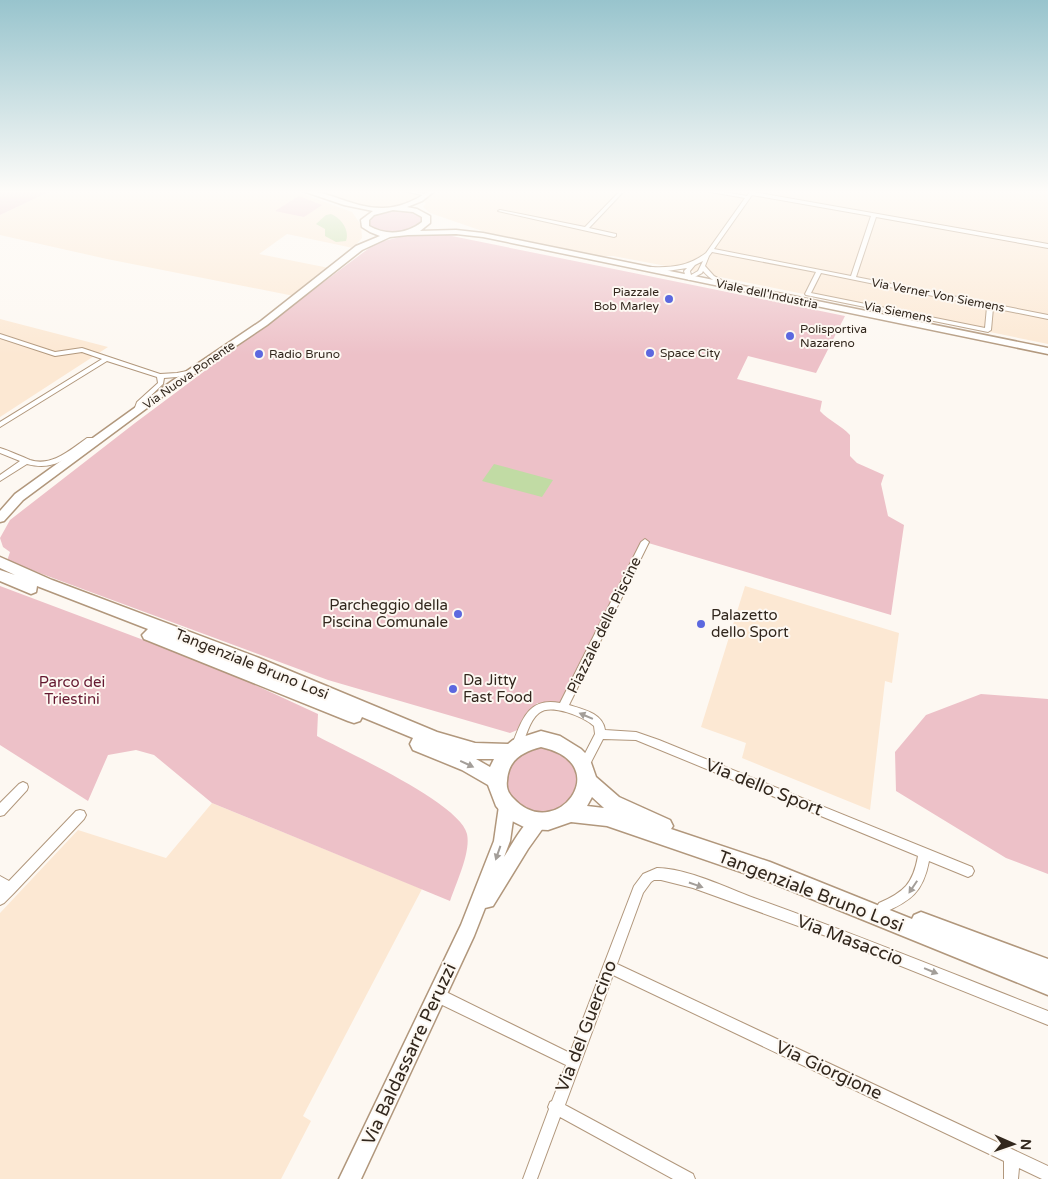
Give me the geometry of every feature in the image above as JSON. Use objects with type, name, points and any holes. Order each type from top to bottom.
[{"type":"main road","name":"Tangenziale Bruno Losi","points":[[0,562],[47,584],[254,663],[434,739],[475,751],[512,749]]},
{"type":"main road","name":"Tangenziale Bruno Losi","points":[[0,574],[356,717],[468,764],[497,781]]},
{"type":"main road","points":[[541,739],[554,741],[566,746],[576,754],[585,773],[586,790],[580,802],[569,813],[555,820],[540,822],[526,818],[507,806],[503,802],[497,781],[501,762],[512,749],[541,739]]},
{"type":"main road","name":"Tangenziale Bruno Losi","points":[[585,773],[612,803],[634,815],[773,864],[1048,970]]},
{"type":"main road","name":"Tangenziale Bruno Losi","points":[[569,813],[607,817],[770,872],[1048,984]]},
{"type":"street","name":"Via Nuova Ponente","points":[[0,518],[17,498],[192,372],[264,323],[365,245]]},
{"type":"street","name":"Viale dell'Industria","points":[[523,245],[1048,351]]},
{"type":"street","points":[[709,252],[687,271],[689,278],[697,274],[703,267],[714,245]]},
{"type":"street","points":[[853,279],[864,245]]},
{"type":"street","name":"Via Verner Von Siemens","points":[[709,252],[819,271],[1048,317]]},
{"type":"street","points":[[640,268],[664,269],[692,265]]},
{"type":"street","points":[[703,267],[712,277],[729,286]]},
{"type":"street","name":"Via Siemens","points":[[819,271],[808,294],[988,330],[990,305]]},
{"type":"street","points":[[0,336],[54,354],[82,350],[160,376],[177,376],[192,372]]},
{"type":"street","points":[[0,425],[107,358]]},
{"type":"street","points":[[136,413],[139,403],[161,383],[160,376]]},
{"type":"street","points":[[0,450],[26,462],[42,466],[57,462],[90,440],[99,440]]},
{"type":"street","points":[[0,479],[26,462]]},
{"type":"street","name":"Via Nuova Ponente","points":[[0,504],[17,498]]},
{"type":"street","name":"Piazzale delle Piscine","points":[[563,708],[645,542]]},
{"type":"street","points":[[512,749],[535,708],[548,704],[563,708],[596,721],[600,727],[600,734],[585,773]]},
{"type":"street","name":"Via dello Sport","points":[[600,734],[636,736],[655,742],[968,871]]},
{"type":"street","points":[[0,811],[23,787]]},
{"type":"street","name":"Via Baldassarre Peruzzi","points":[[350,1179],[468,930],[502,841],[507,806]]},
{"type":"street","points":[[0,899],[5,885],[80,815]]},
{"type":"street","name":"Via Baldassarre Peruzzi","points":[[468,930],[511,860],[540,822]]},
{"type":"street","points":[[883,907],[908,895],[922,871],[924,853]]},
{"type":"street","name":"Via Masaccio","points":[[650,876],[660,874],[681,880],[798,920],[1048,1018]]},
{"type":"street","name":"Via del Guercino","points":[[530,1179],[555,1107],[638,890],[642,882],[650,876]]},
{"type":"street","name":"Via Giorgione","points":[[609,967],[1048,1174]]},
{"type":"street","points":[[437,995],[573,1061]]},
{"type":"street","points":[[555,1107],[688,1179]]},
{"type":"street","points":[[1011,1179],[1012,1157]]},
{"type":"shaded area","points":[[45,245],[272,245],[259,254],[329,268],[294,296]]},
{"type":"shaded area","points":[[339,245],[356,245],[353,248]]},
{"type":"shaded area","points":[[544,245],[1048,245],[1048,344],[666,266],[613,256],[598,256]]},
{"type":"shaded area","points":[[0,319],[108,347],[0,417]]},
{"type":"shaded area","points":[[494,464],[553,480],[542,497],[482,481]]},
{"type":"shaded area","points":[[745,586],[899,633],[892,683],[885,681],[870,810],[742,758],[746,743],[701,727]]},
{"type":"shaded area","points":[[212,803],[422,889],[303,1116],[311,1121],[281,1179],[0,1179],[0,913],[78,830],[166,858]]},
{"type":"green space","points":[[373,245],[496,245],[845,316],[816,373],[748,356],[737,379],[822,401],[820,411],[850,435],[850,456],[857,463],[884,475],[881,484],[888,516],[904,525],[891,615],[645,542],[561,703],[537,703],[525,727],[510,733],[328,680],[7,561],[10,552],[3,547],[0,538],[10,520],[135,423]]},
{"type":"green space","name":"Parco dei Triestini","points":[[0,586],[218,668],[318,714],[317,736],[425,794],[445,808],[460,822],[467,834],[467,850],[450,901],[212,803],[154,755],[136,750],[108,755],[88,801],[0,745]]},
{"type":"green space","points":[[981,694],[1048,699],[1048,874],[1006,858],[896,791],[895,752],[926,715]]},
{"type":"green space","points":[[541,746],[563,753],[574,765],[578,778],[576,790],[570,800],[560,808],[548,812],[534,811],[520,804],[507,789],[508,769],[514,759],[518,755]]},
{"type":"place","name":"Piazzale Bob Marley","points":[[669,299]]},
{"type":"place","name":"Polisportiva Nazareno","points":[[790,336]]},
{"type":"place","name":"Space City","points":[[650,353]]},
{"type":"place","name":"Radio Bruno","points":[[259,354]]},
{"type":"place","name":"Parcheggio della Piscina Comunale","points":[[458,614]]},
{"type":"place","name":"Palazetto dello Sport","points":[[701,624]]},
{"type":"place","name":"Da Jitty Fast Food","points":[[453,689]]}]
